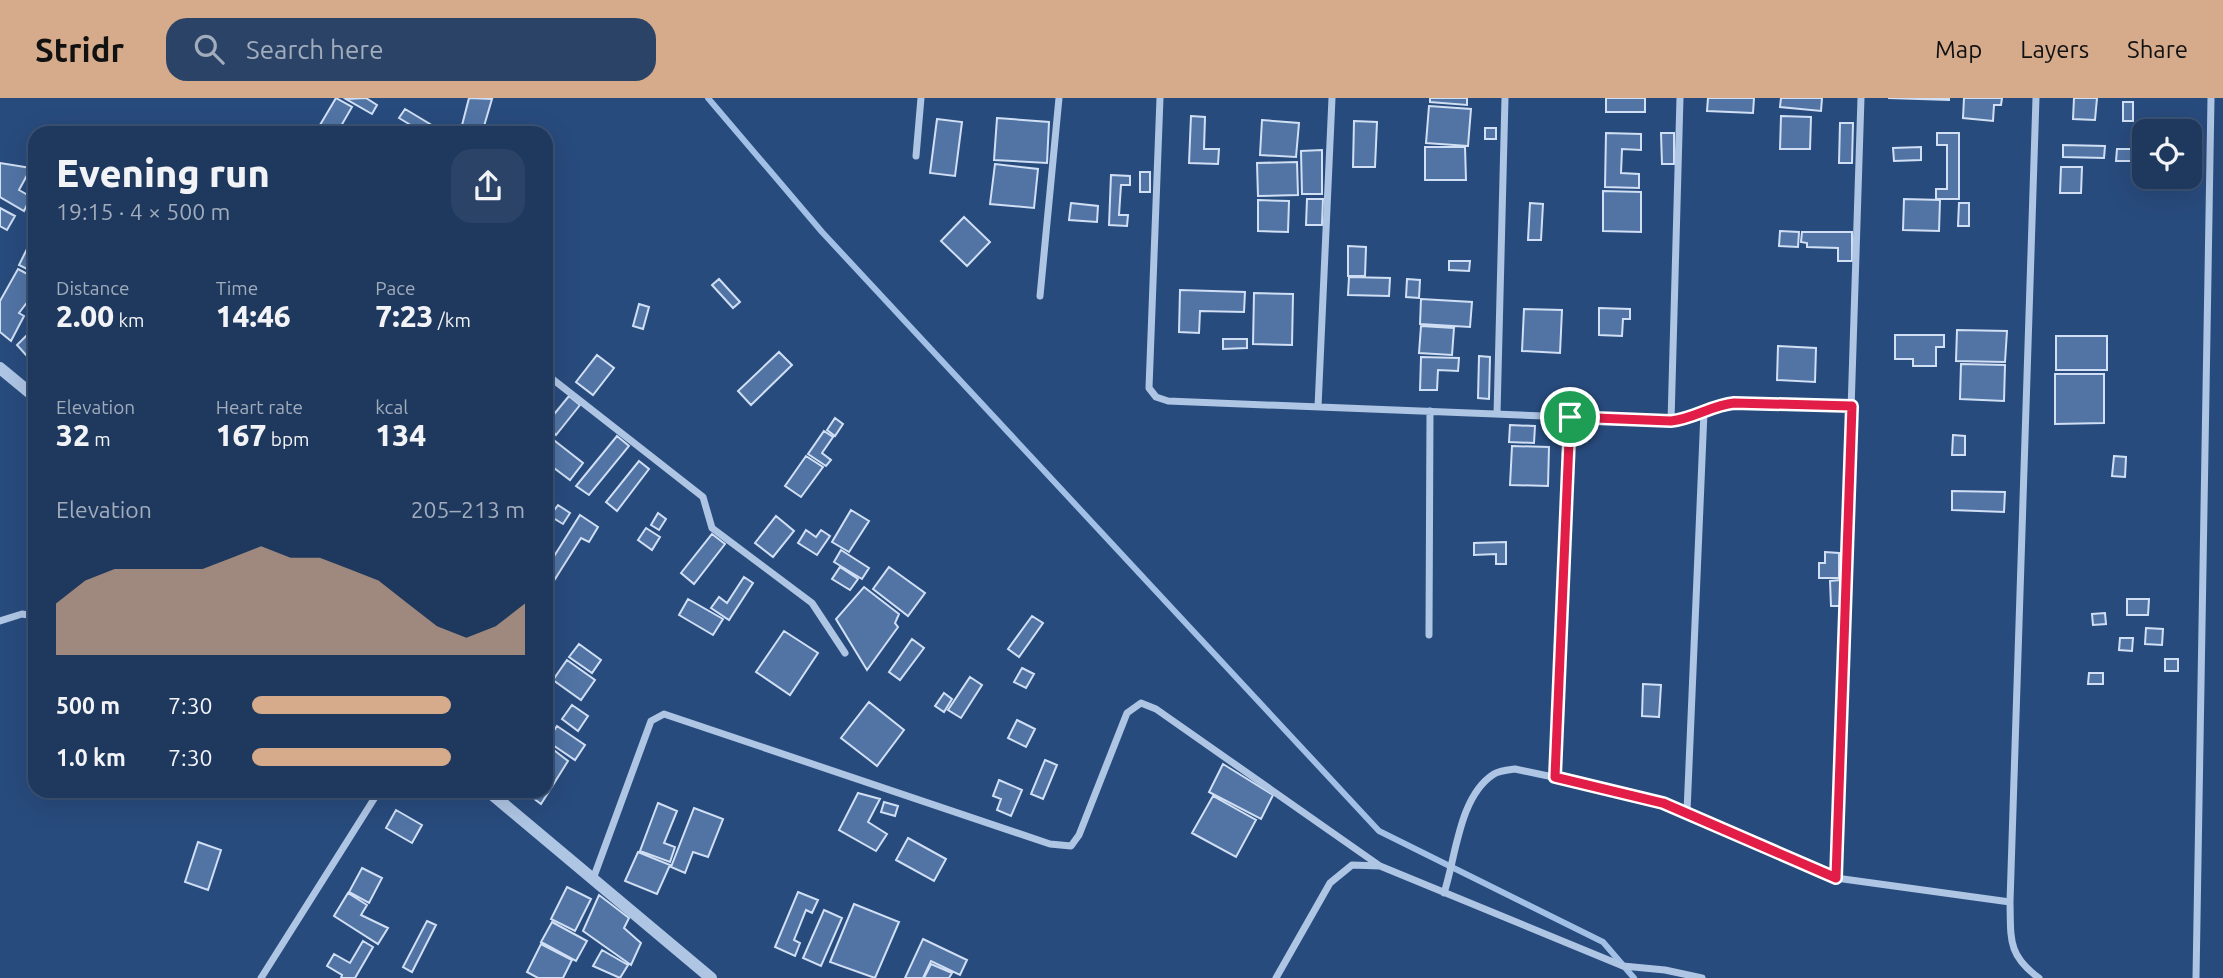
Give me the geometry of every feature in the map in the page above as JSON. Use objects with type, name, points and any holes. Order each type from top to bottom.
[{"type":"street","points":[[916,156],[921,98]]},
{"type":"street","points":[[1040,296],[1059,98]]},
{"type":"street","points":[[1160,98],[1149,388],[1156,397],[1168,401],[1671,421],[1704,412],[1721,404],[1852,406]]},
{"type":"street","points":[[1318,407],[1332,98]]},
{"type":"street","points":[[1497,414],[1506,98]]},
{"type":"street","points":[[1671,421],[1680,98]]},
{"type":"street","points":[[1836,878],[1861,98]]},
{"type":"street","points":[[2036,98],[2010,902],[2011,944],[2025,967],[2039,978]]},
{"type":"street","points":[[2196,978],[2211,98]]},
{"type":"street","points":[[0,368],[28,391]]},
{"type":"street","points":[[553,379],[704,497],[712,528],[812,603],[845,653]]},
{"type":"street","points":[[1429,635],[1430,411]]},
{"type":"street","points":[[1687,812],[1704,412]]},
{"type":"street","points":[[1555,777],[1570,417]]},
{"type":"street","points":[[0,621],[22,614],[28,615]]},
{"type":"street","points":[[593,879],[651,721],[664,714],[1050,844],[1071,846],[1079,835],[1127,713],[1141,703],[1156,709],[1380,866],[1623,966],[1665,970],[1702,978]]},
{"type":"street","points":[[1444,893],[1466,813],[1476,792],[1494,773],[1515,769],[1638,795],[1687,812],[1836,878],[2010,902]]},
{"type":"street","points":[[261,978],[375,798]]},
{"type":"street","points":[[496,798],[710,978]]},
{"type":"street","points":[[1276,978],[1330,883],[1352,865],[1380,866]]},
{"type":"building","points":[[336,98],[352,107],[341,126],[320,125]]},
{"type":"building","points":[[366,98],[377,105],[372,114],[346,99]]},
{"type":"building","points":[[469,98],[492,99],[484,126],[462,126]]},
{"type":"building","points":[[1430,98],[1467,98],[1467,105],[1430,102]]},
{"type":"building","points":[[1606,98],[1645,98],[1645,112],[1606,112]]},
{"type":"building","points":[[1708,98],[1754,98],[1753,113],[1707,111]]},
{"type":"building","points":[[1781,98],[1822,98],[1821,111],[1780,107]]},
{"type":"building","points":[[1888,98],[1949,98],[1949,100]]},
{"type":"building","points":[[1964,98],[2002,98],[2001,105],[1994,105],[1993,121],[1963,118]]},
{"type":"building","points":[[2074,98],[2097,98],[2095,120],[2073,119]]},
{"type":"building","points":[[2123,102],[2133,102],[2132,121],[2123,121]]},
{"type":"building","points":[[1429,106],[1471,109],[1468,146],[1426,143]]},
{"type":"building","points":[[405,109],[433,126],[412,126],[399,118]]},
{"type":"building","points":[[1191,116],[1205,117],[1204,149],[1219,149],[1218,164],[1189,163]]},
{"type":"building","points":[[1781,116],[1811,117],[1810,149],[1780,149]]},
{"type":"building","points":[[997,118],[1049,122],[1047,163],[994,160]]},
{"type":"building","points":[[937,119],[962,122],[955,176],[930,173]]},
{"type":"building","points":[[1262,120],[1299,123],[1296,157],[1260,155]]},
{"type":"building","points":[[1354,121],[1377,122],[1375,167],[1353,167]]},
{"type":"building","points":[[1840,123],[1853,123],[1852,163],[1839,163]]},
{"type":"building","points":[[1485,128],[1496,128],[1496,139],[1485,139]]},
{"type":"building","points":[[1606,133],[1641,134],[1641,150],[1622,149],[1621,173],[1639,174],[1639,188],[1605,187]]},
{"type":"building","points":[[1661,133],[1674,133],[1674,164],[1662,164]]},
{"type":"building","points":[[1937,133],[1959,133],[1959,199],[1936,199],[1936,189],[1947,189],[1947,145],[1937,145]]},
{"type":"building","points":[[2063,145],[2105,146],[2104,158],[2063,157]]},
{"type":"building","points":[[1425,147],[1465,147],[1466,180],[1425,180]]},
{"type":"building","points":[[1921,147],[1921,160],[1894,161],[1893,148]]},
{"type":"building","points":[[2117,149],[2132,149],[2132,161],[2116,161]]},
{"type":"building","points":[[1322,150],[1322,194],[1302,194],[1301,151]]},
{"type":"building","points":[[1297,162],[1298,195],[1258,196],[1257,163]]},
{"type":"building","points":[[0,163],[28,168],[28,174],[19,190],[28,195],[24,211],[0,197]]},
{"type":"building","points":[[995,164],[1038,169],[1034,208],[990,204]]},
{"type":"building","points":[[2061,167],[2082,167],[2081,193],[2060,193]]},
{"type":"building","points":[[1140,172],[1150,172],[1150,192],[1140,192]]},
{"type":"building","points":[[1111,175],[1130,176],[1130,185],[1121,185],[1119,215],[1128,215],[1127,226],[1109,225]]},
{"type":"building","points":[[1603,191],[1641,192],[1641,232],[1603,231]]},
{"type":"building","points":[[1307,199],[1323,199],[1322,225],[1306,225]]},
{"type":"building","points":[[1904,199],[1940,200],[1939,231],[1903,230]]},
{"type":"building","points":[[1258,200],[1289,201],[1288,232],[1258,231]]},
{"type":"building","points":[[1071,203],[1098,206],[1097,222],[1069,220]]},
{"type":"building","points":[[1530,203],[1543,204],[1541,240],[1528,240]]},
{"type":"building","points":[[1959,203],[1969,203],[1969,226],[1958,226]]},
{"type":"building","points":[[0,208],[15,216],[7,230],[0,226]]},
{"type":"building","points":[[964,217],[990,242],[967,266],[941,241]]},
{"type":"building","points":[[1780,231],[1799,232],[1798,247],[1779,246]]},
{"type":"building","points":[[1802,232],[1852,232],[1852,261],[1838,261],[1838,248],[1807,247],[1807,243],[1801,242]]},
{"type":"building","points":[[1348,246],[1366,247],[1365,276],[1348,276]]},
{"type":"building","points":[[28,247],[28,270],[19,265]]},
{"type":"building","points":[[1449,261],[1470,261],[1469,271],[1449,270]]},
{"type":"building","points":[[18,269],[28,274],[28,301],[19,313],[24,316],[11,341],[0,332],[0,301]]},
{"type":"building","points":[[1349,277],[1390,278],[1389,296],[1348,295]]},
{"type":"building","points":[[719,279],[740,302],[733,308],[712,285]]},
{"type":"building","points":[[1407,279],[1420,280],[1419,298],[1406,297]]},
{"type":"building","points":[[1180,290],[1245,292],[1244,312],[1200,311],[1199,333],[1179,332]]},
{"type":"building","points":[[1254,293],[1293,294],[1292,345],[1253,344]]},
{"type":"building","points":[[1421,299],[1472,302],[1470,327],[1420,324]]},
{"type":"building","points":[[639,304],[649,307],[643,329],[633,326]]},
{"type":"building","points":[[1599,308],[1630,309],[1630,319],[1623,319],[1622,336],[1599,335]]},
{"type":"building","points":[[1524,309],[1562,310],[1560,353],[1522,351]]},
{"type":"building","points":[[1421,326],[1454,328],[1452,355],[1419,353]]},
{"type":"building","points":[[1957,330],[2007,331],[2005,362],[1956,361]]},
{"type":"building","points":[[28,334],[28,357],[17,345]]},
{"type":"building","points":[[1895,335],[1944,335],[1944,347],[1936,347],[1936,366],[1913,366],[1913,359],[1895,359]]},
{"type":"building","points":[[2056,336],[2107,336],[2107,370],[2056,370]]},
{"type":"building","points":[[1223,339],[1247,339],[1247,348],[1223,349]]},
{"type":"building","points":[[1778,346],[1816,348],[1815,382],[1777,380]]},
{"type":"building","points":[[779,352],[792,365],[751,405],[738,391]]},
{"type":"building","points":[[597,355],[614,368],[593,395],[576,382]]},
{"type":"building","points":[[1479,356],[1490,357],[1489,399],[1478,398]]},
{"type":"building","points":[[1421,357],[1459,358],[1458,371],[1438,370],[1437,390],[1420,390]]},
{"type":"building","points":[[1961,364],[2005,365],[2004,401],[1960,399]]},
{"type":"building","points":[[2055,374],[2104,374],[2104,423],[2055,424]]},
{"type":"building","points":[[569,396],[580,405],[556,435],[553,432],[553,415]]},
{"type":"building","points":[[835,418],[843,424],[835,436],[827,430]]},
{"type":"building","points":[[1510,425],[1535,426],[1534,443],[1509,442]]},
{"type":"building","points":[[824,431],[833,437],[822,453],[831,460],[826,466],[808,454]]},
{"type":"building","points":[[1953,435],[1965,436],[1965,455],[1952,455]]},
{"type":"building","points":[[617,436],[629,446],[589,495],[576,486]]},
{"type":"building","points":[[553,439],[583,463],[570,480],[553,467]]},
{"type":"building","points":[[1512,446],[1549,447],[1548,486],[1510,485]]},
{"type":"building","points":[[806,456],[823,467],[801,497],[785,486]]},
{"type":"building","points":[[2114,456],[2126,457],[2125,477],[2112,476]]},
{"type":"building","points":[[639,461],[649,469],[617,511],[606,502]]},
{"type":"building","points":[[1952,491],[2005,492],[2004,512],[1952,510]]},
{"type":"building","points":[[558,505],[570,513],[563,524],[553,518],[553,512]]},
{"type":"building","points":[[851,510],[869,521],[849,552],[832,542]]},
{"type":"building","points":[[658,513],[666,519],[659,530],[651,525]]},
{"type":"building","points":[[580,515],[598,527],[589,542],[581,538],[553,582],[553,558]]},
{"type":"building","points":[[776,516],[794,531],[773,557],[755,543]]},
{"type":"building","points":[[646,528],[660,537],[652,550],[638,540]]},
{"type":"building","points":[[806,530],[816,537],[821,530],[830,536],[817,555],[798,543]]},
{"type":"building","points":[[712,534],[725,544],[694,584],[681,573]]},
{"type":"building","points":[[1506,542],[1506,564],[1496,564],[1496,554],[1474,555],[1474,543]]},
{"type":"building","points":[[841,550],[869,568],[862,579],[834,562]]},
{"type":"building","points":[[1825,552],[1839,553],[1839,578],[1819,578],[1819,563],[1825,563]]},
{"type":"building","points":[[840,567],[858,579],[850,590],[832,579]]},
{"type":"building","points":[[889,567],[925,593],[908,616],[873,589]]},
{"type":"building","points":[[744,577],[753,583],[729,620],[711,608],[719,597],[727,603]]},
{"type":"building","points":[[1840,580],[1841,606],[1831,606],[1830,581]]},
{"type":"building","points":[[864,587],[899,614],[895,623],[898,627],[867,670],[836,619]]},
{"type":"building","points":[[688,599],[723,619],[713,635],[679,615]]},
{"type":"building","points":[[2127,599],[2149,599],[2148,615],[2127,615]]},
{"type":"building","points":[[2105,613],[2106,624],[2093,625],[2092,614]]},
{"type":"building","points":[[1032,616],[1043,623],[1019,657],[1008,649]]},
{"type":"building","points":[[2146,628],[2163,629],[2162,645],[2145,644]]},
{"type":"building","points":[[784,631],[818,653],[790,695],[756,672]]},
{"type":"building","points":[[2120,638],[2133,638],[2132,651],[2119,650]]},
{"type":"building","points":[[912,639],[924,648],[900,680],[889,672]]},
{"type":"building","points":[[579,644],[601,660],[592,673],[569,657]]},
{"type":"building","points":[[2165,659],[2178,659],[2178,671],[2165,671]]},
{"type":"building","points":[[567,660],[595,680],[581,700],[553,680]]},
{"type":"building","points":[[1022,668],[1034,674],[1026,688],[1014,682]]},
{"type":"building","points":[[2089,673],[2103,673],[2103,684],[2088,684]]},
{"type":"building","points":[[970,677],[982,685],[961,718],[948,710]]},
{"type":"building","points":[[1643,684],[1661,685],[1659,717],[1642,716]]},
{"type":"building","points":[[944,693],[952,699],[944,712],[935,706]]},
{"type":"building","points":[[869,702],[904,730],[877,766],[841,738]]},
{"type":"building","points":[[572,705],[588,716],[578,731],[562,719]]},
{"type":"building","points":[[1017,720],[1035,729],[1026,747],[1008,738]]},
{"type":"building","points":[[557,726],[585,745],[575,760],[553,745],[553,732]]},
{"type":"building","points":[[553,749],[568,761],[553,785]]},
{"type":"building","points":[[1045,760],[1057,765],[1043,799],[1031,794]]},
{"type":"building","points":[[1223,764],[1273,795],[1261,819],[1209,792]]},
{"type":"building","points":[[999,780],[1022,790],[1011,816],[997,810],[1001,799],[993,796]]},
{"type":"building","points":[[858,793],[880,799],[868,822],[887,834],[876,851],[839,830]]},
{"type":"building","points":[[1213,796],[1256,820],[1236,857],[1192,833]]},
{"type":"building","points":[[533,798],[545,798],[541,804]]},
{"type":"building","points":[[884,802],[898,806],[895,816],[881,812]]},
{"type":"building","points":[[658,803],[677,811],[664,843],[675,847],[670,862],[640,851]]},
{"type":"building","points":[[694,808],[723,819],[708,857],[693,852],[685,873],[671,867]]},
{"type":"building","points":[[396,810],[422,825],[412,843],[386,828]]},
{"type":"building","points":[[908,838],[946,859],[934,881],[896,860]]},
{"type":"building","points":[[198,842],[221,850],[208,890],[185,882]]},
{"type":"building","points":[[638,852],[670,865],[657,894],[625,881]]},
{"type":"building","points":[[362,868],[382,878],[369,903],[349,892]]},
{"type":"building","points":[[567,887],[591,899],[575,931],[551,919]]},
{"type":"building","points":[[798,892],[818,900],[812,913],[806,910],[794,940],[800,943],[795,956],[775,947]]},
{"type":"building","points":[[348,893],[367,905],[361,915],[388,928],[378,944],[334,916]]},
{"type":"building","points":[[599,895],[629,918],[624,928],[641,943],[631,965],[583,931]]},
{"type":"building","points":[[854,904],[899,922],[875,978],[830,962]]},
{"type":"building","points":[[824,910],[842,918],[821,966],[803,958]]},
{"type":"building","points":[[427,921],[436,925],[412,972],[403,967]]},
{"type":"building","points":[[552,922],[587,941],[576,961],[541,942]]},
{"type":"building","points":[[923,939],[967,960],[960,975],[931,961],[923,978],[905,978]]},
{"type":"building","points":[[363,941],[373,947],[355,978],[341,978],[342,975],[327,966],[334,954],[350,963]]},
{"type":"building","points":[[541,944],[572,960],[563,978],[538,978],[527,972]]},
{"type":"building","points":[[602,950],[628,965],[620,978],[593,966]]},
{"type":"building","points":[[931,964],[952,973],[949,978],[924,978]]},
{"type":"waterway","points":[[708,98],[822,232],[1379,831],[1603,942],[1634,978]]},
{"type":"route","points":[[1721,404],[1852,406],[1836,878],[1663,803],[1555,777],[1570,417],[1671,421],[1684,420],[1721,404]]}]
